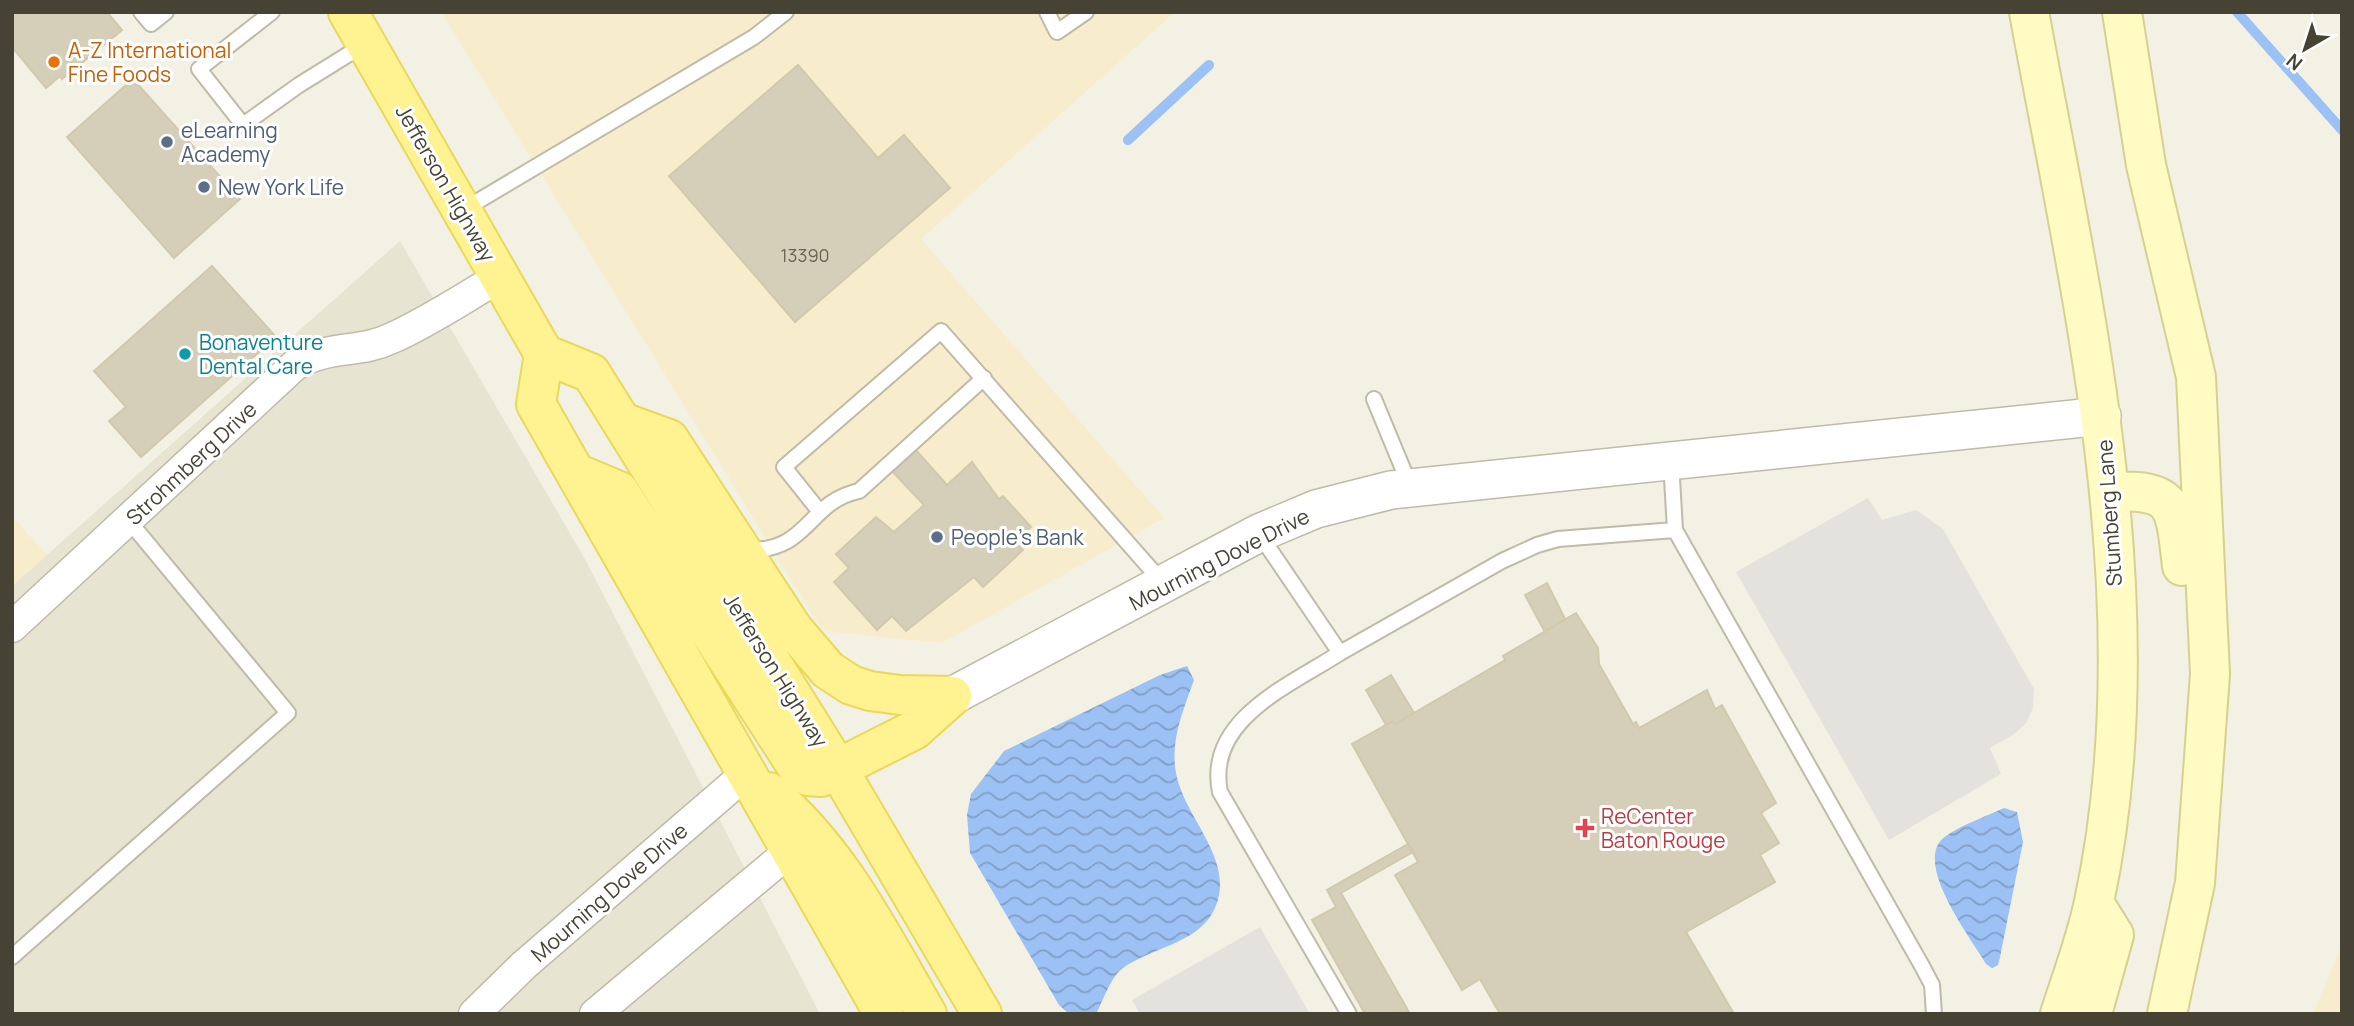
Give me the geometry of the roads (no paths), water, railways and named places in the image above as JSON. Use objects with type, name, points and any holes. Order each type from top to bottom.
[{"type":"main road","name":"Stumberg Lane","points":[[2029,12],[2102,416],[2109,492],[2117,663],[2111,791],[2094,903],[2060,1014]]},
{"type":"main road","points":[[2122,12],[2146,165],[2196,377],[2210,674],[2195,883],[2166,1014]]},
{"type":"main road","name":"Jefferson Highway","points":[[357,28],[544,354],[591,373],[838,769],[982,1014]]},
{"type":"main road","points":[[544,354],[536,404],[884,1014]]},
{"type":"main road","points":[[622,422],[669,439],[793,628],[828,670],[851,685],[870,691],[900,695],[952,696]]},
{"type":"main road","points":[[576,473],[619,491],[797,767],[808,776],[821,777],[914,730],[952,696]]},
{"type":"main road","points":[[2109,492],[2150,492],[2171,508],[2176,520],[2186,605],[2207,639]]},
{"type":"main road","points":[[747,773],[799,817],[831,855],[927,1014]]},
{"type":"main road","points":[[2092,1014],[2114,935],[2094,903]]},
{"type":"street","name":"Strohmberg Drive","points":[[12,627],[295,365],[314,354],[370,346],[392,339],[500,277]]},
{"type":"street","name":"Mourning Dove Drive","points":[[952,696],[1259,533],[1316,509],[1410,488],[2102,416]]},
{"type":"street","name":"Mourning Dove Drive","points":[[474,1014],[524,965],[747,773]]},
{"type":"street","points":[[595,1014],[790,851]]},
{"type":"lane","points":[[141,12],[151,24],[166,12]]},
{"type":"lane","points":[[272,12],[199,69],[243,125],[299,85],[357,28]]},
{"type":"lane","points":[[461,211],[754,37],[786,12]]},
{"type":"lane","points":[[1047,12],[1057,32],[1086,12]]},
{"type":"lane","points":[[820,512],[784,467],[942,331],[1165,585]]},
{"type":"lane","points":[[740,550],[765,550],[787,544],[836,498],[859,491],[984,378]]},
{"type":"lane","points":[[1374,399],[1410,488]]},
{"type":"lane","points":[[1671,460],[1675,530],[1922,966],[1932,985],[1934,1014]]},
{"type":"lane","points":[[12,957],[288,713],[130,520]]},
{"type":"lane","points":[[1349,1014],[1220,792],[1217,777],[1219,758],[1238,722],[1340,653],[1502,561],[1537,545],[1558,539],[1675,530]]},
{"type":"lane","points":[[1259,533],[1340,653]]},
{"type":"water","points":[[1187,666],[1194,680],[1176,737],[1176,773],[1181,791],[1215,859],[1219,894],[1213,912],[1206,923],[1196,931],[1123,968],[1111,983],[1096,1014],[1069,1014],[1059,1005],[970,853],[967,815],[971,794],[1004,751],[1160,675]]},
{"type":"water","points":[[2004,808],[2017,812],[2023,842],[2000,957],[1998,965],[1992,968],[1986,964],[1957,918],[1939,880],[1935,862],[1937,847],[1946,836]]},
{"type":"waterway","points":[[2237,12],[2342,130]]},
{"type":"waterway","points":[[1128,140],[1209,65]]},
{"type":"place","name":"A-Z International Fine Foods","points":[[54,62]]},
{"type":"place","name":"eLearning Academy","points":[[167,142]]},
{"type":"place","name":"New York Life","points":[[204,187]]},
{"type":"place","name":"Bonaventure Dental Care","points":[[185,354]]},
{"type":"place","name":"People's Bank","points":[[937,537]]},
{"type":"place","name":"ReCenter Baton Rouge","points":[[1585,828]]}]
